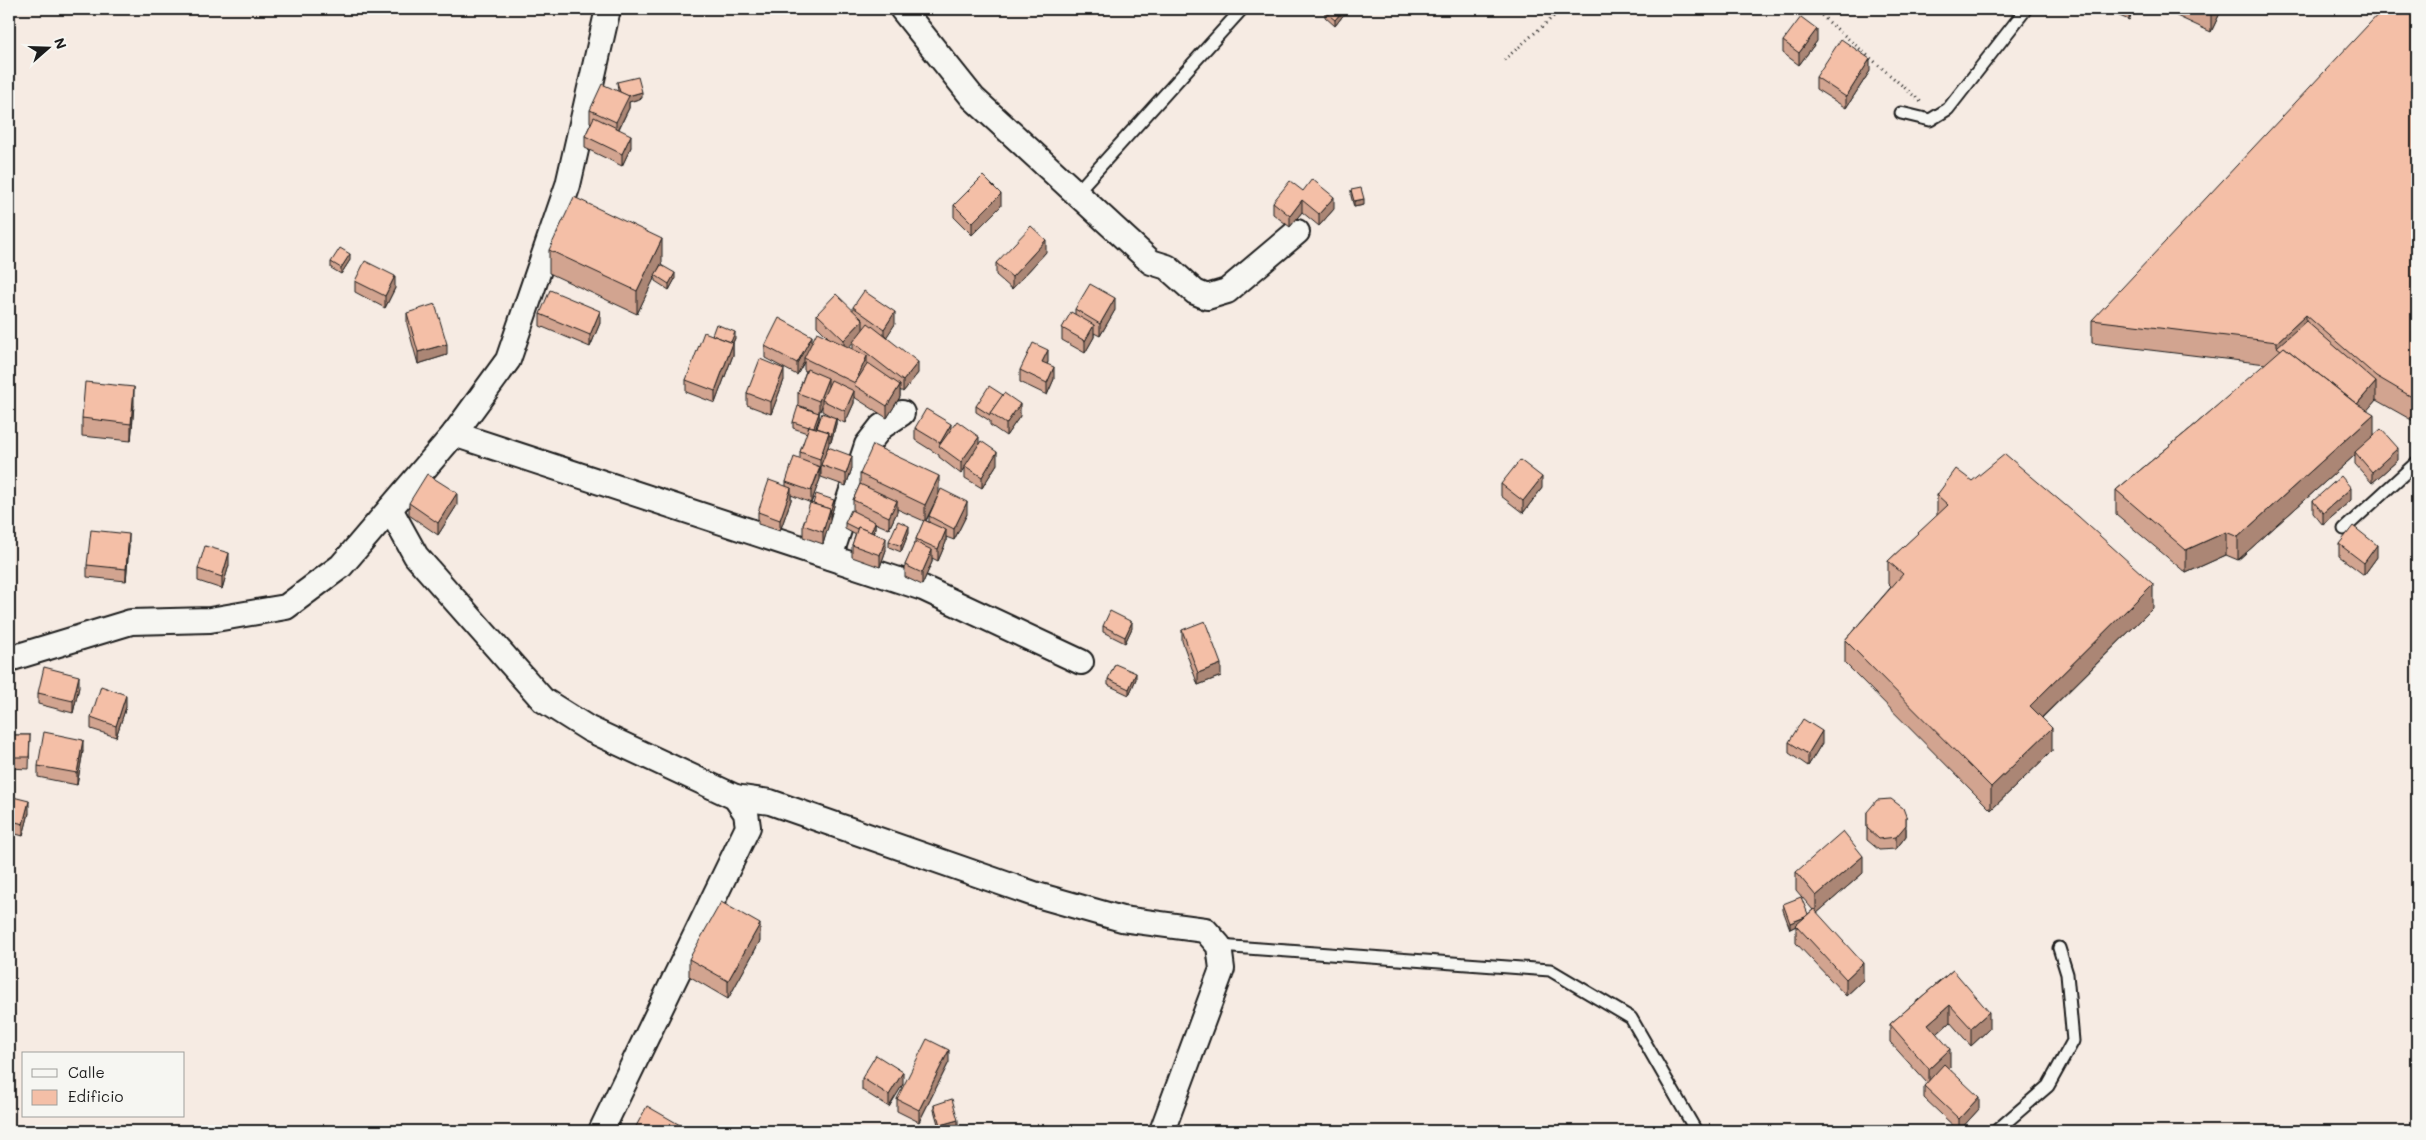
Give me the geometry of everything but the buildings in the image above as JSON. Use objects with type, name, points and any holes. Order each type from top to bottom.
[{"type":"street","points":[[9,659],[131,622],[210,620],[286,607],[341,566],[454,434],[508,360],[568,185],[608,9]]},
{"type":"street","points":[[902,9],[972,98],[1152,262],[1166,267],[1195,292],[1208,297],[1226,291],[1297,232]]},
{"type":"street","points":[[830,557],[867,445],[881,427],[902,413]]},
{"type":"street","points":[[454,434],[924,588],[1081,662]]},
{"type":"street","points":[[390,509],[416,556],[543,700],[589,729],[735,796],[770,802],[1037,895],[1122,919],[1205,930],[1219,946],[1222,969],[1162,1131]]},
{"type":"street","points":[[602,1131],[748,827],[746,813],[735,796]]},
{"type":"lane","points":[[1076,193],[1242,9]]},
{"type":"lane","points":[[1901,113],[1930,120],[1948,109],[2026,9]]},
{"type":"lane","points":[[2344,529],[2417,462]]},
{"type":"lane","points":[[1219,946],[1550,970],[1631,1018],[1696,1131]]},
{"type":"lane","points":[[1996,1131],[2048,1086],[2073,1041],[2067,974],[2059,948]]},
{"type":"path","points":[[1504,60],[1562,9]]},
{"type":"path","points":[[1814,9],[1937,116]]}]
